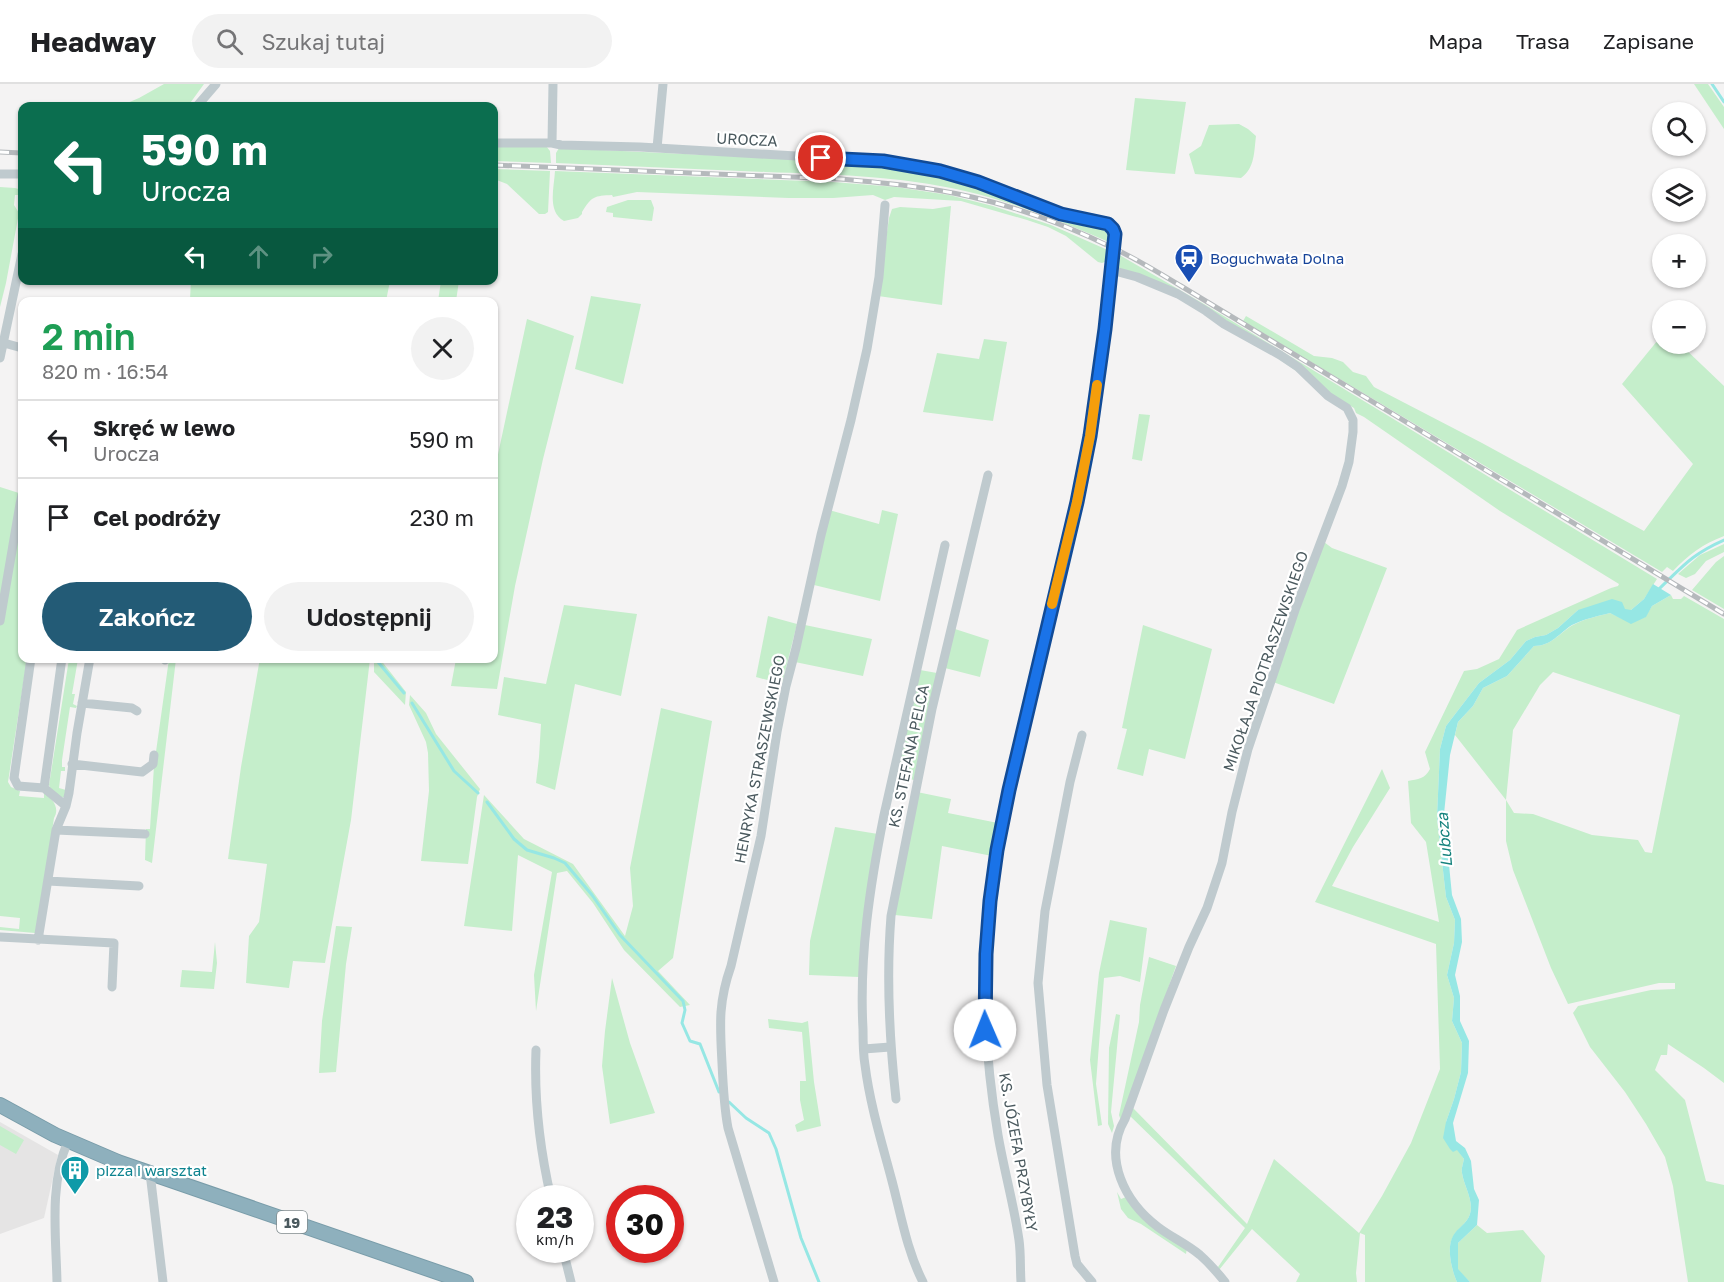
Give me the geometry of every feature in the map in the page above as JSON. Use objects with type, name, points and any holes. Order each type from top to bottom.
[{"type":"highway","name":"19","points":[[0,1105],[68,1141],[150,1173],[466,1282]]},
{"type":"street","points":[[200,102],[216,84]]},
{"type":"street","points":[[552,143],[553,84]]},
{"type":"street","points":[[657,148],[663,84]]},
{"type":"street","name":"UROCZA","points":[[498,143],[552,143],[883,161],[940,171],[978,182],[1061,214],[1108,224],[1115,234],[1114,248]]},
{"type":"street","points":[[0,174],[18,174]]},
{"type":"street","name":"HENRYKA STRASZEWSKIEGO","points":[[774,1282],[728,1128],[724,1102],[720,1014],[725,983],[761,837],[786,686],[867,349],[879,277],[885,205]]},
{"type":"street","name":"KS. JÓZEFA PRZYBYŁY","points":[[1021,1282],[1019,1238],[998,1134],[986,1047],[984,1012],[990,901],[1009,790],[1077,502],[1090,436],[1114,248]]},
{"type":"street","name":"MIKOŁAJA PIOTRASZEWSKIEGO","points":[[1111,270],[1137,277],[1178,294],[1224,324],[1280,355],[1298,368],[1323,392],[1347,408],[1353,420],[1351,449],[1344,478],[1295,610],[1248,748],[1222,863],[1207,908],[1185,958],[1125,1119],[1119,1129],[1116,1145],[1117,1166],[1122,1182],[1129,1197],[1139,1210],[1159,1227],[1201,1255],[1225,1282]]},
{"type":"street","points":[[0,358],[18,271]]},
{"type":"street","points":[[3,337],[18,346]]},
{"type":"street","name":"KS. STEFANA PELCA","points":[[896,1099],[890,1047],[888,995],[891,916],[932,709],[988,475]]},
{"type":"street","points":[[0,621],[18,516]]},
{"type":"street","name":"KS. STEFANA PELCA","points":[[923,1282],[914,1262],[874,1112],[865,1065],[861,1003],[862,969],[876,858],[945,546]]},
{"type":"street","points":[[30,663],[14,778],[18,786],[44,788],[66,806]]},
{"type":"street","points":[[44,788],[61,663]]},
{"type":"street","points":[[38,940],[56,830],[66,806],[89,663]]},
{"type":"street","points":[[82,703],[132,708],[137,711]]},
{"type":"street","points":[[1082,735],[1068,791],[1045,911],[1038,983],[1047,1085],[1073,1246],[1077,1264],[1092,1282]]},
{"type":"street","points":[[72,764],[142,772],[153,764],[154,755]]},
{"type":"street","points":[[56,830],[145,834]]},
{"type":"street","points":[[48,881],[139,886]]},
{"type":"street","points":[[0,937],[114,943],[112,987]]},
{"type":"street","points":[[864,1049],[890,1047]]},
{"type":"street","points":[[536,1050],[536,1102],[548,1185]]},
{"type":"street","points":[[57,1282],[55,1204],[61,1159],[68,1141]]},
{"type":"street","points":[[150,1173],[163,1282]]},
{"type":"street","points":[[566,1263],[571,1282]]},
{"type":"shaded area","points":[[0,1122],[58,1155],[44,1218],[0,1234]]},
{"type":"green space","points":[[164,84],[204,84],[191,102],[130,102]]},
{"type":"green space","points":[[1694,84],[1708,84],[1724,107],[1724,129]]},
{"type":"green space","points":[[1135,98],[1186,102],[1175,174],[1126,170]]},
{"type":"green space","points":[[1239,124],[1256,136],[1253,159],[1246,174],[1241,178],[1195,174],[1189,154],[1201,146],[1209,125]]},
{"type":"green space","points":[[498,146],[546,146],[550,151],[551,163],[498,161]]},
{"type":"green space","points":[[559,148],[877,163],[947,175],[1106,228],[1110,232],[1111,243],[1021,207],[940,186],[840,175],[556,163],[556,153]]},
{"type":"green space","points":[[498,169],[550,171],[548,212],[539,214],[507,184],[498,181]]},
{"type":"green space","points":[[555,171],[833,182],[896,187],[949,195],[993,206],[1051,225],[1110,251],[1107,261],[1098,262],[1066,236],[1048,227],[961,201],[894,197],[885,200],[873,195],[789,198],[637,192],[594,198],[578,218],[564,221],[555,212],[553,206]]},
{"type":"green space","points":[[0,187],[18,189],[14,205],[18,211],[18,218],[0,307]]},
{"type":"green space","points":[[628,200],[651,200],[654,208],[652,221],[613,217],[613,213],[606,212],[607,207]]},
{"type":"green space","points":[[951,206],[942,305],[878,296],[892,209],[900,207],[933,209]]},
{"type":"green space","points":[[1116,253],[1657,579],[1644,599],[1631,610],[1578,610],[1558,628],[1546,635],[1526,641],[1510,660],[1479,683],[1446,726],[1440,749],[1437,817],[1446,897],[1455,920],[1454,943],[1447,975],[1454,998],[1452,1021],[1462,1043],[1461,1072],[1446,1122],[1457,1149],[1464,1159],[1462,1171],[1471,1209],[1469,1217],[1455,1234],[1450,1247],[1450,1260],[1457,1282],[1365,1282],[1365,1235],[1360,1233],[1357,1282],[1296,1282],[1300,1274],[1252,1229],[1219,1270],[1218,1267],[1245,1228],[1129,1115],[1132,1107],[1247,1224],[1274,1159],[1359,1233],[1411,1143],[1440,1069],[1436,944],[1315,902],[1382,769],[1390,788],[1332,886],[1439,922],[1426,842],[1411,823],[1408,781],[1423,777],[1430,769],[1425,752],[1464,671],[1477,669],[1499,659],[1517,630],[1619,584],[1500,511],[1356,413],[1354,408],[1223,321],[1115,267]]},
{"type":"green space","points":[[191,285],[389,285],[387,297],[190,297]]},
{"type":"green space","points":[[440,285],[458,285],[457,297],[439,297]]},
{"type":"green space","points":[[591,296],[641,304],[623,384],[575,369]]},
{"type":"green space","points":[[1246,316],[1314,356],[1343,362],[1353,372],[1366,376],[1374,387],[1644,531],[1693,464],[1622,384],[1652,347],[1652,354],[1690,354],[1724,386],[1724,536],[1696,550],[1673,571],[1667,567],[1662,572],[1243,321]]},
{"type":"green space","points":[[527,319],[574,336],[543,459],[515,586],[497,689],[451,686],[455,663],[498,663],[498,454]]},
{"type":"green space","points":[[984,339],[1007,342],[993,421],[923,412],[937,353],[979,359]]},
{"type":"green space","points":[[1139,414],[1150,415],[1142,461],[1132,459]]},
{"type":"green space","points":[[0,487],[18,493],[18,663],[26,663],[8,782],[11,787],[20,791],[19,796],[44,798],[44,793],[53,801],[56,814],[37,931],[35,933],[0,930],[0,927],[19,929],[20,918],[0,916]]},
{"type":"green space","points":[[829,510],[879,524],[882,510],[898,514],[880,601],[814,585]]},
{"type":"green space","points":[[1324,542],[1332,548],[1387,568],[1334,704],[1273,682]]},
{"type":"green space","points":[[1724,544],[1724,552],[1706,561],[1695,574],[1686,578],[1678,574],[1700,555]]},
{"type":"green space","points":[[1724,556],[1724,609],[1692,590]]},
{"type":"green space","points":[[1671,595],[1673,599],[1681,599],[1684,596],[1724,619],[1724,1083],[1668,1044],[1667,1055],[1661,1055],[1655,1070],[1685,1100],[1706,1181],[1724,1185],[1724,1282],[1688,1282],[1673,1186],[1665,1157],[1625,1092],[1590,1047],[1573,1013],[1578,1006],[1651,990],[1675,989],[1675,983],[1659,983],[1568,1004],[1551,968],[1513,870],[1506,841],[1506,800],[1455,735],[1458,722],[1473,706],[1483,688],[1507,676],[1534,646],[1546,644],[1577,623],[1610,613],[1631,623],[1645,617],[1652,606]],"holes":[[[1553,672],[1680,715],[1652,853],[1645,852],[1638,840],[1592,835],[1533,814],[1514,813],[1506,800],[1513,730],[1540,685]]]},
{"type":"green space","points":[[564,605],[637,614],[621,696],[575,684],[555,790],[536,783],[541,724],[498,715],[504,677],[546,684]]},
{"type":"green space","points":[[768,616],[797,624],[782,684],[756,677]]},
{"type":"green space","points":[[805,625],[872,639],[863,676],[795,662]]},
{"type":"green space","points":[[1143,625],[1212,649],[1185,759],[1149,749],[1143,776],[1117,769],[1127,729],[1122,728]]},
{"type":"green space","points":[[955,629],[989,640],[980,677],[945,668]]},
{"type":"green space","points":[[68,663],[77,663],[72,694],[75,694],[73,704],[77,706],[76,708],[70,707],[62,760],[62,767],[65,767],[65,771],[61,771],[59,788],[66,790],[64,797],[61,798],[51,791],[49,785]]},
{"type":"green space","points":[[168,663],[176,663],[152,863],[145,860],[146,829],[150,829],[154,766]]},
{"type":"green space","points":[[259,663],[370,663],[351,820],[325,963],[293,961],[289,988],[246,983],[249,936],[259,922],[267,864],[228,859]]},
{"type":"green space","points":[[374,663],[383,663],[406,692],[405,705],[374,672]]},
{"type":"green space","points":[[920,670],[937,673],[914,780],[895,776]]},
{"type":"green space","points":[[410,695],[426,713],[436,734],[480,789],[468,864],[421,861],[429,791],[428,753],[426,742],[409,705]]},
{"type":"green space","points":[[661,708],[712,721],[673,958],[658,971],[690,1005],[680,1007],[624,950],[593,903],[567,871],[557,873],[536,1011],[534,975],[552,872],[518,855],[512,931],[464,926],[484,795],[524,839],[573,864],[625,936],[633,906],[630,868]]},
{"type":"green space","points":[[917,792],[951,799],[948,813],[998,823],[992,856],[942,846],[932,919],[895,915]]},
{"type":"green space","points":[[835,827],[878,834],[859,977],[809,975],[810,941]]},
{"type":"green space","points":[[1110,920],[1147,928],[1140,982],[1120,976],[1104,978],[1096,1084],[1102,1125],[1098,1126],[1090,1060],[1099,973]]},
{"type":"green space","points":[[336,926],[352,927],[346,964],[336,1072],[319,1073],[322,1021]]},
{"type":"green space","points":[[215,942],[217,963],[214,989],[180,987],[182,970],[212,972]]},
{"type":"green space","points":[[1149,957],[1176,966],[1121,1121],[1119,1115],[1139,1022]]},
{"type":"green space","points":[[612,978],[630,1043],[655,1113],[610,1124],[602,1066]]},
{"type":"green space","points":[[1116,1014],[1120,1015],[1111,1112],[1114,1126],[1112,1133],[1108,1124],[1109,1048]]},
{"type":"green space","points":[[768,1019],[802,1023],[808,1021],[821,1126],[797,1132],[795,1125],[804,1120],[800,1100],[800,1081],[806,1081],[802,1032],[769,1028]]},
{"type":"green space","points":[[0,1126],[24,1140],[16,1154],[0,1145]]},
{"type":"green space","points":[[1117,1192],[1121,1199],[1126,1197],[1187,1248],[1186,1254],[1128,1218],[1121,1209]]},
{"type":"green space","points":[[1477,1225],[1487,1233],[1523,1230],[1545,1256],[1541,1282],[1470,1282],[1458,1270],[1458,1243]]},
{"type":"water","points":[[1653,584],[1671,595],[1652,606],[1646,617],[1631,624],[1610,613],[1581,621],[1546,644],[1534,646],[1507,676],[1483,688],[1473,706],[1458,722],[1450,755],[1444,814],[1452,895],[1461,919],[1462,942],[1455,975],[1460,996],[1460,1021],[1469,1041],[1468,1073],[1453,1123],[1456,1141],[1465,1148],[1471,1161],[1474,1189],[1479,1200],[1477,1225],[1458,1243],[1458,1269],[1470,1282],[1457,1282],[1451,1259],[1451,1241],[1469,1217],[1471,1209],[1462,1171],[1464,1159],[1457,1150],[1453,1152],[1450,1149],[1443,1138],[1461,1072],[1462,1043],[1452,1021],[1454,998],[1447,975],[1454,943],[1455,920],[1446,897],[1437,817],[1440,749],[1446,726],[1479,683],[1510,660],[1526,641],[1546,635],[1558,628],[1578,610],[1612,599],[1622,602],[1625,609],[1631,610],[1644,599]]},
{"type":"waterway","name":"Lubcza","points":[[1712,84],[1724,102]]},
{"type":"waterway","name":"Lubcza","points":[[1659,589],[1696,556],[1724,540]]},
{"type":"waterway","points":[[379,663],[404,693]]},
{"type":"waterway","points":[[412,703],[454,771],[478,793]]},
{"type":"waterway","points":[[487,802],[514,839],[527,850],[565,863],[592,895],[620,935],[683,1001],[685,1010],[682,1023],[690,1041],[700,1044],[719,1092]]},
{"type":"waterway","points":[[729,1102],[746,1118],[769,1133],[776,1149],[801,1238],[819,1282]]},
{"type":"railway","points":[[0,152],[18,153]]},
{"type":"railway","points":[[498,165],[874,182],[923,188],[990,201],[1044,218],[1096,240],[1148,266],[1724,614]]},
{"type":"slow traffic","points":[[1052,604],[1077,502],[1097,385]]},
{"type":"place","name":"Boguchwała Dolna","points":[[1189,284]]},
{"type":"place","name":"pizza i warsztat","points":[[75,1196]]},
{"type":"route","points":[[821,158],[883,161],[940,171],[1010,193],[1061,214],[1108,224],[1115,234],[1090,436],[997,850],[986,954],[985,1030]]}]
